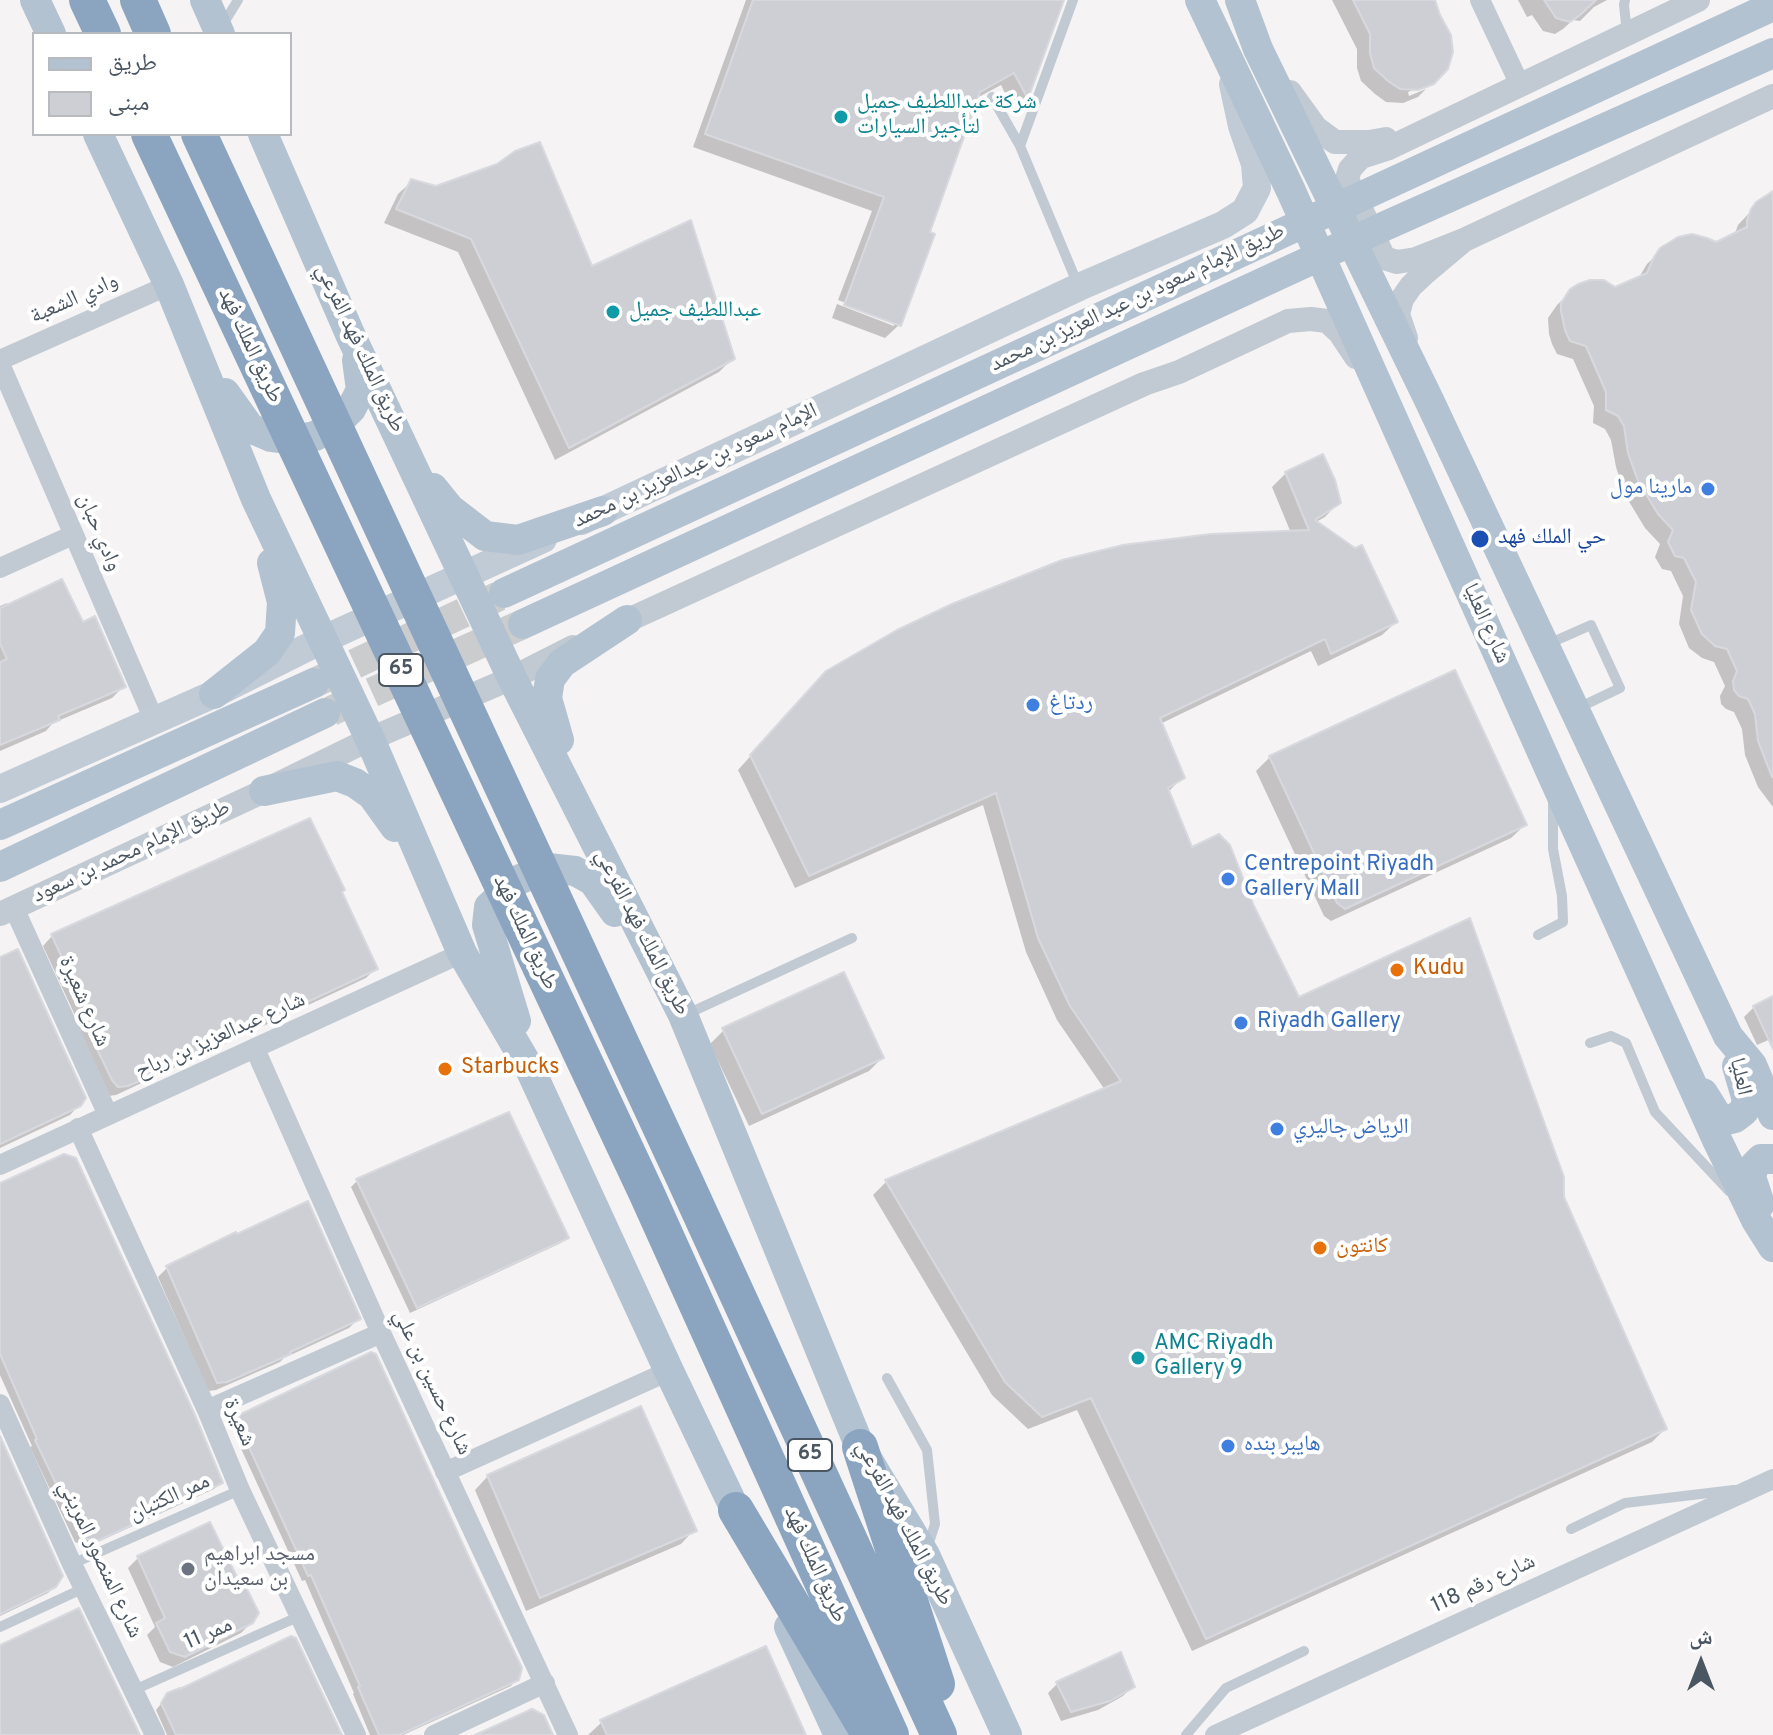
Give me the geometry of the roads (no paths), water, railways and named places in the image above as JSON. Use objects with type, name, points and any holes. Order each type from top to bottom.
[{"type":"highway","points":[[87,0],[102,32]]},
{"type":"highway","points":[[138,0],[152,32]]},
{"type":"highway","name":"طريق الملك فهد","points":[[200,136],[939,1735]]},
{"type":"highway","name":"طريق الملك فهد","points":[[153,141],[646,1192],[891,1735]]},
{"type":"highway","points":[[860,1447],[954,1735]]},
{"type":"highway","points":[[736,1510],[869,1735]]},
{"type":"main road","points":[[35,0],[50,32]]},
{"type":"main road","points":[[205,0],[220,32]]},
{"type":"main road","name":"شارع العليا","points":[[1200,0],[1390,409],[1718,1142],[1767,1237]]},
{"type":"main road","name":"شارع العليا","points":[[1240,0],[1258,49],[1334,179],[1375,265],[1429,400],[1574,710],[1728,1036],[1752,1065],[1773,1115]]},
{"type":"main road","name":"طريق الإمام سعود بن عبد العزيز بن محمد","points":[[504,593],[1773,6]]},
{"type":"main road","name":"طريق الإمام سعود بن عبد العزيز بن محمد","points":[[523,624],[1385,226],[1773,53]]},
{"type":"main road","name":"الإمام سعود بن عبدالعزيز بن محمد","points":[[0,789],[214,694],[322,640],[465,576],[1079,287],[1223,225],[1245,211],[1257,188],[1255,164],[1242,126],[1227,56]]},
{"type":"main road","points":[[99,136],[169,285],[256,499],[370,739],[462,953],[531,1071],[839,1735]]},
{"type":"main road","name":"طريق الملك فهد الفرعي","points":[[264,136],[350,334],[512,678],[679,1007],[860,1447],[925,1555],[1007,1735]]},
{"type":"main road","points":[[197,356],[250,428],[271,437],[293,440],[315,436],[335,425],[351,409],[361,390],[350,334]]},
{"type":"main road","points":[[409,458],[450,509],[485,536],[518,540],[603,511]]},
{"type":"main road","points":[[214,694],[267,652],[280,633],[282,602],[256,499]]},
{"type":"main road","points":[[581,814],[547,698],[550,679],[562,663],[627,620]]},
{"type":"main road","points":[[0,825],[314,683]]},
{"type":"main road","points":[[0,867],[325,713]]},
{"type":"main road","points":[[264,791],[337,776],[355,783],[372,795],[429,873]]},
{"type":"main road","points":[[531,1071],[487,925],[489,907],[518,880],[548,868],[575,871],[593,881],[679,1007]]},
{"type":"main road","name":"العليا","points":[[1679,1054],[1718,1117],[1727,1120],[1735,1118],[1744,1111],[1747,1100],[1728,1036]]},
{"type":"main road","points":[[1767,1237],[1751,1177],[1754,1166],[1761,1159],[1773,1159]]},
{"type":"street","points":[[1480,0],[1520,85]]},
{"type":"street","points":[[1334,179],[1361,157],[1424,132],[1698,0]]},
{"type":"street","points":[[1258,49],[1316,128],[1335,142],[1369,142],[1424,132]]},
{"type":"street","points":[[1375,265],[1416,259],[1464,240],[1773,96]]},
{"type":"street","points":[[1429,400],[1398,314],[1402,299],[1411,286],[1464,240]]},
{"type":"street","name":"وادي الشعبة","points":[[0,362],[169,285]]},
{"type":"street","name":"طريق الإمام محمد بن سعود","points":[[7,911],[370,739],[512,678],[627,620],[1288,321],[1327,321],[1340,333],[1390,409]]},
{"type":"street","name":"وادي حبان","points":[[0,362],[154,720]]},
{"type":"street","points":[[0,568],[73,535]]},
{"type":"street","name":"شارع شعيرة","points":[[7,911],[108,1115]]},
{"type":"street","name":"شارع عبدالعزيز بن رباح","points":[[0,1165],[462,953]]},
{"type":"street","name":"شارع حسين بن علي","points":[[255,1049],[381,1333],[568,1735]]},
{"type":"street","name":"شعيرة","points":[[78,1128],[207,1410],[240,1490],[356,1735]]},
{"type":"street","points":[[207,1410],[381,1333]]},
{"type":"street","points":[[445,1472],[669,1371]]},
{"type":"street","name":"شارع المنصور المريني","points":[[0,1404],[72,1564],[155,1735]]},
{"type":"street","name":"شارع رقم 118","points":[[1215,1735],[1773,1479]]},
{"type":"street","points":[[434,1735],[545,1683]]},
{"type":"lane","points":[[220,32],[238,0]]},
{"type":"lane","points":[[1020,146],[1073,0]]},
{"type":"lane","points":[[1625,0],[1627,34]]},
{"type":"lane","points":[[992,97],[1020,146],[1079,287]]},
{"type":"lane","points":[[1544,645],[1591,625],[1597,638],[1620,688],[1574,710]]},
{"type":"lane","points":[[1538,935],[1563,922],[1562,896],[1553,849],[1553,777]]},
{"type":"lane","points":[[679,1007],[852,938]]},
{"type":"lane","points":[[1590,1043],[1611,1036],[1626,1043],[1655,1112],[1767,1237]]},
{"type":"lane","points":[[887,1378],[927,1450],[935,1524],[925,1555]]},
{"type":"lane","points":[[1571,1529],[1625,1503],[1752,1488]]},
{"type":"lane","name":"ممر الكتبان","points":[[72,1564],[240,1490]]},
{"type":"lane","points":[[0,1627],[84,1588]]},
{"type":"lane","name":"ممر 11","points":[[134,1690],[300,1616]]},
{"type":"lane","points":[[1186,1735],[1226,1688],[1304,1651]]},
{"type":"tunnel","points":[[314,683],[499,596]]},
{"type":"tunnel","points":[[331,711],[523,624]]},
{"type":"place","name":"شركة عبداللطيف جميل لتأجير السيارات","points":[[841,117]]},
{"type":"place","name":"عبداللطيف جميل","points":[[613,312]]},
{"type":"place","name":"مارينا مول","points":[[1708,489]]},
{"type":"place","name":"حي الملك فهد","points":[[1480,539]]},
{"type":"place","name":"ردتاغ","points":[[1033,705]]},
{"type":"place","name":"Centrepoint Riyadh Gallery Mall","points":[[1228,879]]},
{"type":"place","name":"Kudu","points":[[1397,970]]},
{"type":"place","name":"Riyadh Gallery","points":[[1241,1023]]},
{"type":"place","name":"Starbucks","points":[[445,1069]]},
{"type":"place","name":"الرياض جاليري","points":[[1277,1129]]},
{"type":"place","name":"كانتون","points":[[1320,1248]]},
{"type":"place","name":"AMC Riyadh Gallery 9","points":[[1138,1358]]},
{"type":"place","name":"هايبر بنده","points":[[1228,1446]]},
{"type":"place","name":"مسجد ابراهيم بن سعيدان","points":[[188,1569]]}]
